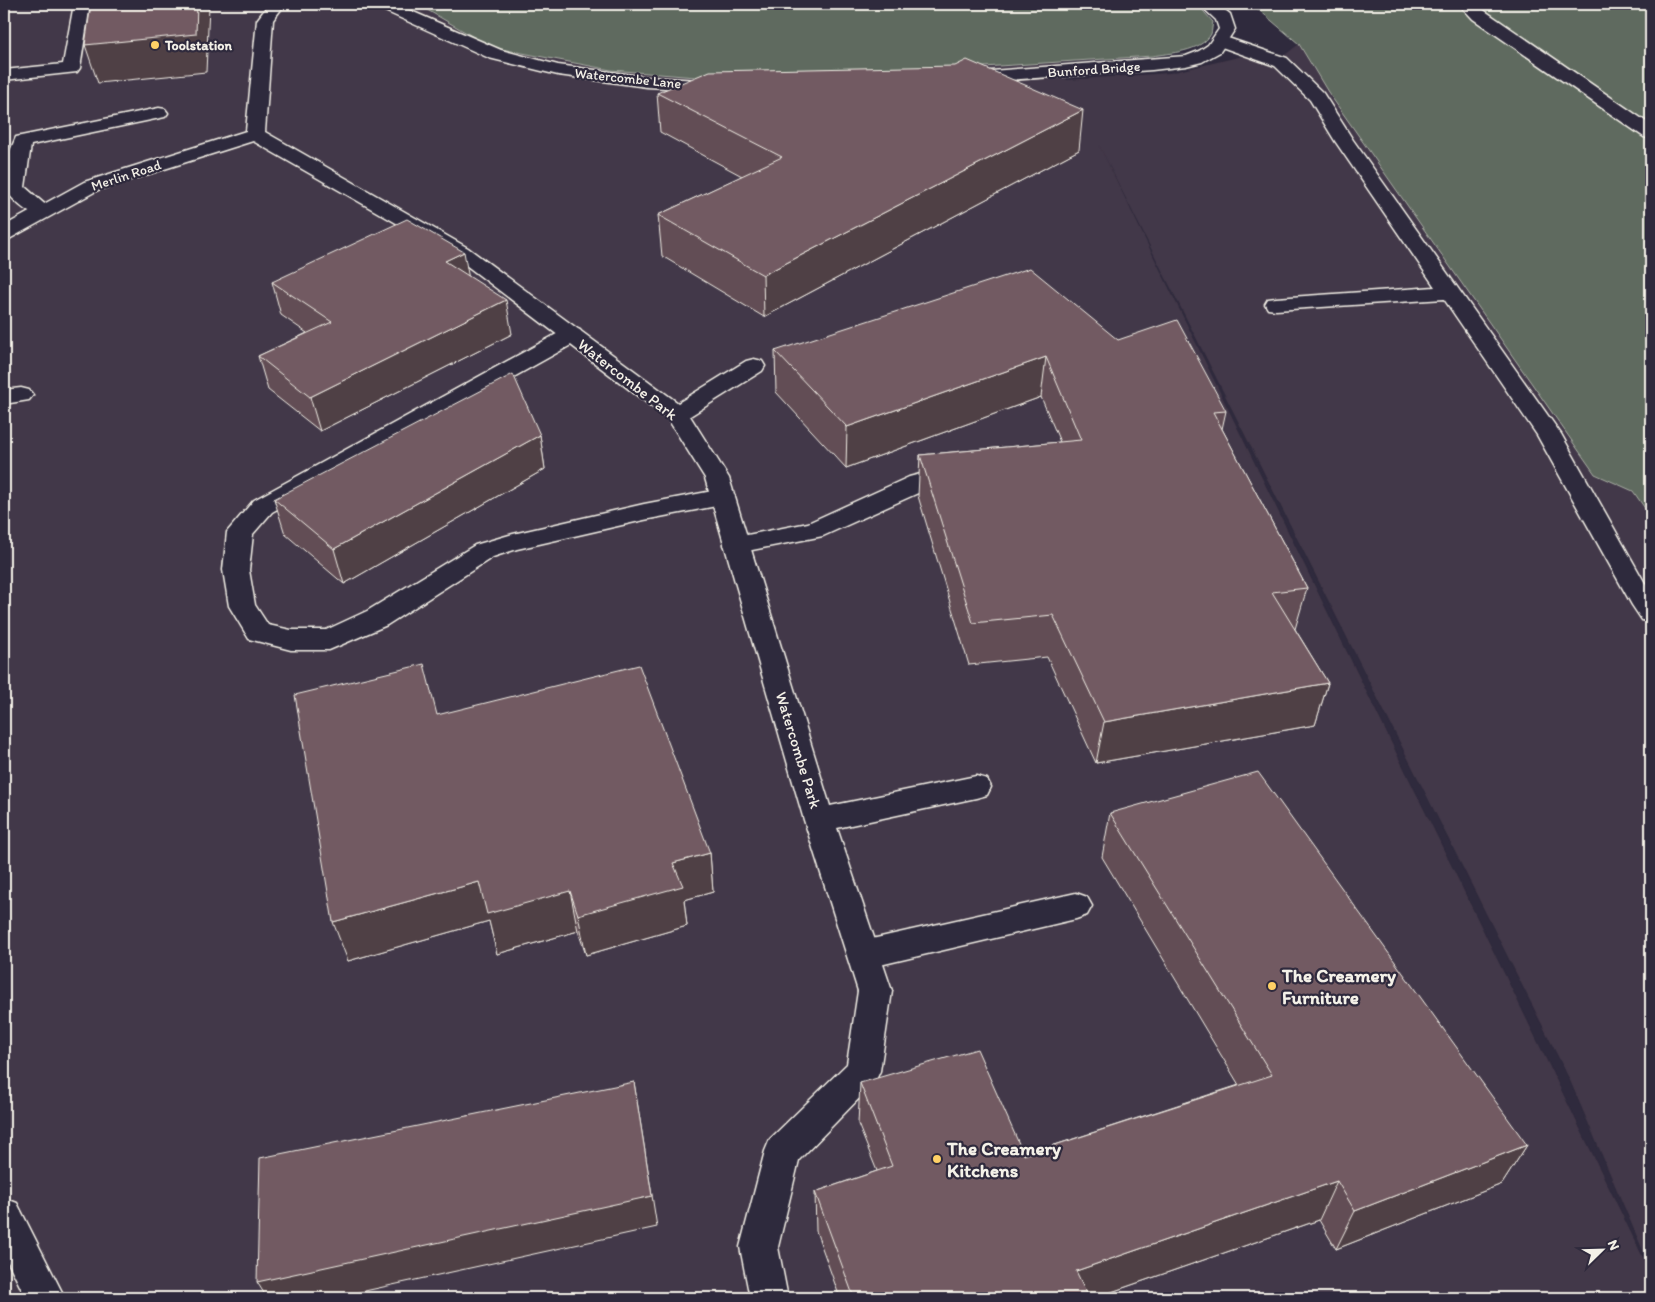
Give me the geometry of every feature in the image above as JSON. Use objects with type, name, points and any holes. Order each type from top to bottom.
[{"type":"street","points":[[4,75],[71,68],[82,4]]},
{"type":"street","points":[[255,134],[264,20],[278,4]]},
{"type":"street","name":"Watercombe Lane","points":[[382,4],[494,54],[558,70],[647,82],[731,86]]},
{"type":"street","points":[[1207,4],[1224,18],[1227,29],[1222,41],[1281,62],[1317,97],[1344,141],[1549,434],[1640,599],[1651,613]]},
{"type":"street","points":[[1467,4],[1479,15],[1651,132]]},
{"type":"street","name":"Bunford Bridge","points":[[948,79],[1181,62],[1208,55],[1222,41]]},
{"type":"street","points":[[42,212],[15,189],[19,151],[23,141],[159,113]]},
{"type":"street","name":"Merlin Road","points":[[4,234],[91,186],[255,134]]},
{"type":"street","name":"Watercombe Park","points":[[255,134],[461,252],[678,414],[717,478],[820,820],[875,991],[862,1071],[784,1151],[759,1247],[770,1298]]},
{"type":"street","points":[[1276,304],[1448,292]]},
{"type":"street","points":[[572,335],[263,506],[240,532],[236,570],[242,606],[259,632],[291,640],[328,640],[377,618],[484,551],[513,542],[597,522],[723,497]]},
{"type":"street","points":[[678,414],[754,366]]},
{"type":"street","points":[[737,545],[814,530],[918,482],[957,472],[975,470]]},
{"type":"street","points":[[820,820],[976,787]]},
{"type":"street","points":[[863,954],[1076,906]]},
{"type":"street","points":[[4,1216],[46,1298]]},
{"type":"shaded area","points":[[4,4],[1156,4],[1136,58],[1059,63],[1067,80],[1170,73],[1256,53],[1285,55],[1299,44],[1252,4],[1651,4],[1651,1269],[1569,1078],[1099,145],[1651,1274],[1651,1298],[4,1298]]},
{"type":"green space","points":[[417,4],[1197,4],[1213,22],[1211,34],[1200,45],[1184,51],[1152,56],[830,77],[708,78],[611,70],[491,47]]},
{"type":"green space","points":[[1252,4],[1651,4],[1651,517],[1633,491],[1595,474],[1328,92],[1299,44]]},
{"type":"building","points":[[91,4],[197,4],[196,34],[85,45]]},
{"type":"building","points":[[967,60],[1083,110],[763,275],[658,215],[782,157],[657,93],[710,71],[955,66]]},
{"type":"building","points":[[407,219],[464,252],[445,261],[506,300],[310,397],[258,356],[332,322],[272,282]]},
{"type":"building","points":[[1030,268],[1118,340],[1177,320],[1226,411],[1213,412],[1307,588],[1272,592],[1328,683],[1104,722],[1053,615],[973,623],[920,455],[1081,440],[1046,357],[847,427],[775,351]]},
{"type":"building","points":[[513,374],[540,435],[334,549],[274,499]]},
{"type":"building","points":[[424,664],[437,715],[639,665],[710,853],[673,863],[683,886],[578,915],[570,891],[487,914],[479,882],[333,922],[295,695]]},
{"type":"building","points":[[1258,772],[1527,1145],[1355,1211],[1337,1181],[1076,1271],[1089,1298],[854,1298],[815,1192],[892,1166],[860,1083],[977,1049],[1024,1155],[1272,1075],[1110,813]]},
{"type":"building","points":[[634,1082],[652,1196],[257,1282],[260,1158]]},
{"type":"place","name":"Toolstation","points":[[155,45]]},
{"type":"place","name":"The Creamery Furniture","points":[[1272,986]]},
{"type":"place","name":"The Creamery Kitchens","points":[[937,1159]]}]
